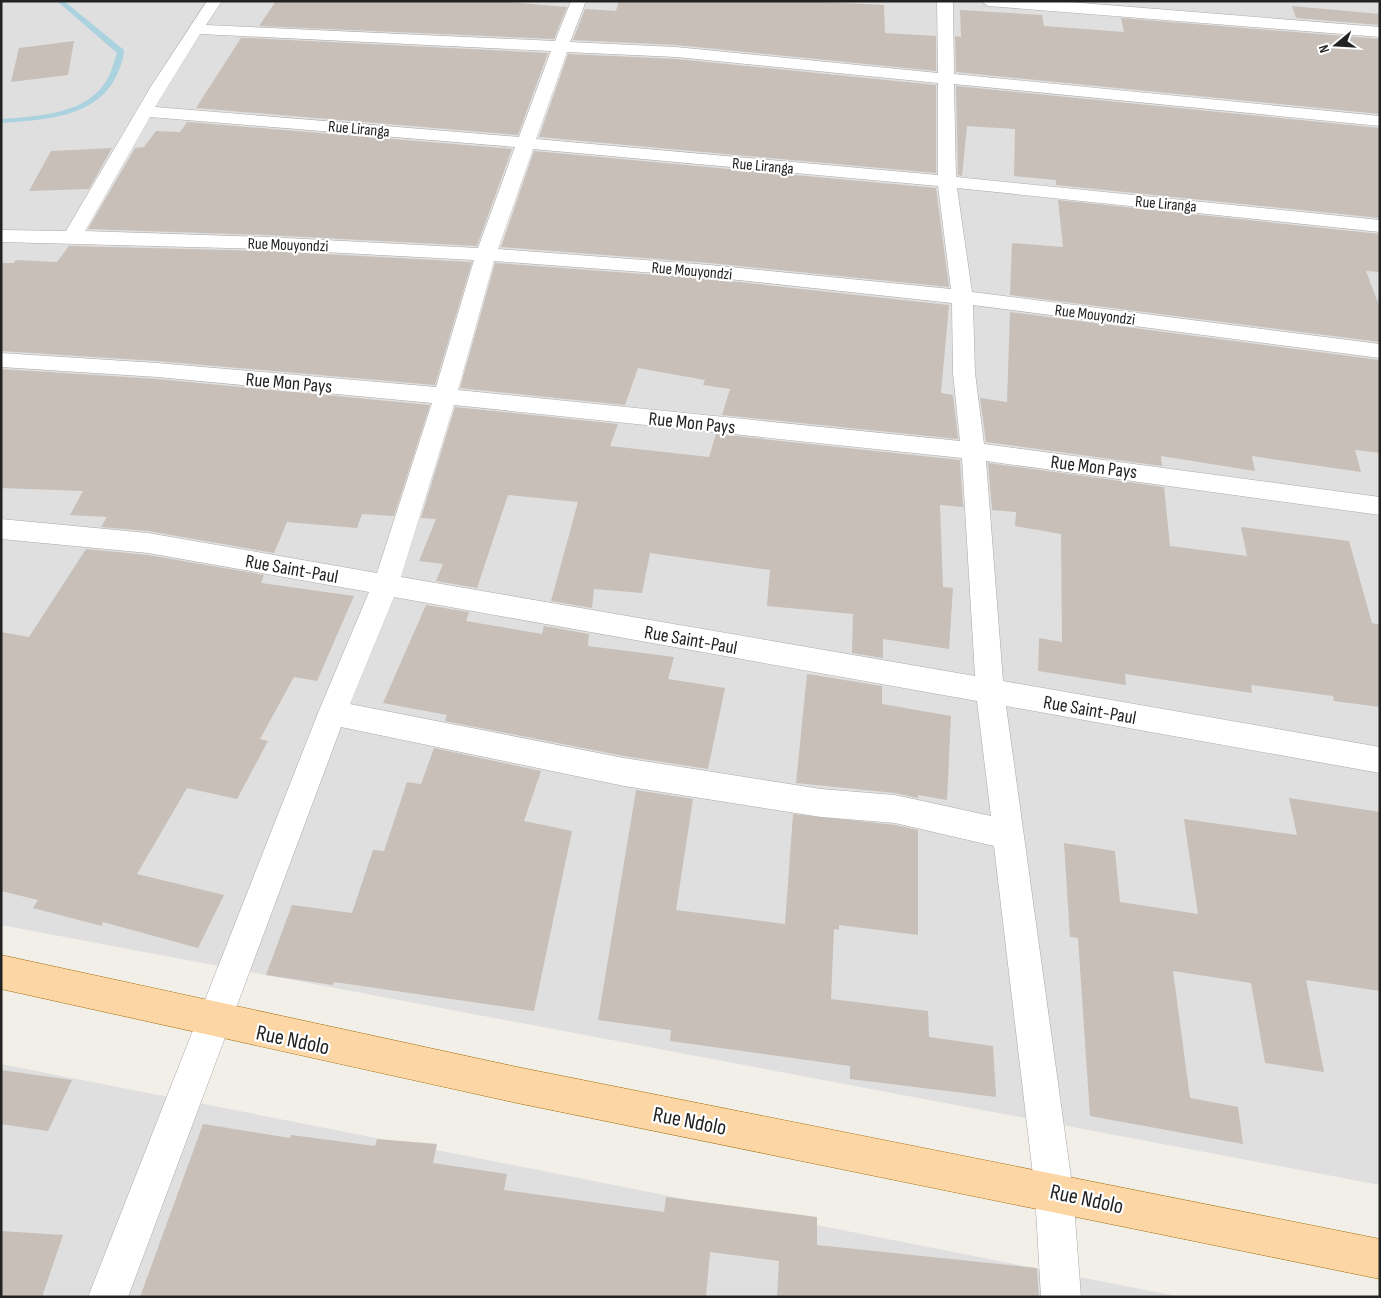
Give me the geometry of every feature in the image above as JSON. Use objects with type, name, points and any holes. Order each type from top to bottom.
[{"type":"main road","name":"Rue Ndolo","points":[[1,972],[212,1021],[569,1097],[1054,1192],[1380,1259]]},
{"type":"street","points":[[72,237],[145,111],[195,29],[215,1]]},
{"type":"street","points":[[108,1297],[212,1021],[332,713],[386,584],[445,396],[486,254],[528,142],[560,48],[579,1]]},
{"type":"street","points":[[945,1],[947,182],[962,297],[964,373],[973,450],[990,692],[1054,1192],[1061,1297]]},
{"type":"street","points":[[988,1],[1174,14],[1380,32]]},
{"type":"street","points":[[195,29],[560,48],[676,52],[1380,121]]},
{"type":"street","name":"Rue Liranga","points":[[145,111],[528,142],[1380,226]]},
{"type":"street","name":"Rue Mouyondzi","points":[[1,236],[283,244],[486,254],[712,271],[962,297],[1380,350]]},
{"type":"street","name":"Rue Mon Pays","points":[[1,360],[157,370],[445,396],[973,450],[1380,506]]},
{"type":"street","name":"Rue Saint-Paul","points":[[1,529],[148,543],[1380,760]]},
{"type":"street","points":[[332,713],[624,772],[812,801],[895,809],[1008,835]]},
{"type":"shaded area","points":[[1,1],[1380,1],[1380,1185],[1,925]]},
{"type":"shaded area","points":[[1,1064],[1181,1297],[1,1297]]},
{"type":"building","points":[[276,1],[497,1],[567,7],[554,39],[259,26]]},
{"type":"building","points":[[619,1],[802,1],[884,5],[885,33],[936,36],[936,71],[676,45],[573,40],[585,9],[616,11]]},
{"type":"building","points":[[1292,6],[1380,14],[1380,25],[1296,18]]},
{"type":"building","points":[[960,10],[1042,15],[1044,26],[1124,32],[1121,18],[1380,39],[1380,114],[956,72],[955,36],[961,37]]},
{"type":"building","points":[[241,38],[548,53],[518,135],[196,108]]},
{"type":"building","points":[[74,41],[68,75],[11,82],[19,48]]},
{"type":"building","points":[[568,54],[676,59],[936,85],[936,173],[539,137]]},
{"type":"building","points":[[956,86],[1380,128],[1380,218],[1056,185],[1056,180],[1014,176],[1015,129],[967,126],[962,176],[958,175]]},
{"type":"building","points":[[187,122],[512,149],[477,246],[267,235],[88,229],[135,148],[144,147],[156,131],[180,132]]},
{"type":"building","points":[[112,148],[89,189],[29,191],[51,151]]},
{"type":"building","points":[[534,151],[936,188],[949,287],[710,263],[501,247]]},
{"type":"building","points":[[1058,200],[1380,234],[1380,272],[1366,271],[1380,308],[1380,342],[1010,295],[1012,243],[1063,247]]},
{"type":"building","points":[[69,246],[267,251],[472,262],[435,385],[157,361],[1,351],[1,263],[14,263],[16,260],[57,262]]},
{"type":"building","points":[[495,263],[710,279],[949,305],[941,393],[953,395],[958,439],[722,415],[730,389],[703,385],[705,380],[638,368],[625,405],[460,388]]},
{"type":"building","points":[[1010,312],[1380,360],[1380,453],[1355,450],[1361,472],[1252,456],[1255,471],[1161,456],[1162,466],[986,442],[980,398],[1007,402]]},
{"type":"building","points":[[1,369],[157,379],[430,405],[394,516],[362,514],[357,528],[287,522],[274,553],[148,531],[101,527],[107,517],[70,515],[83,491],[1,488]]},
{"type":"building","points":[[455,407],[618,424],[610,446],[709,457],[716,434],[960,460],[963,507],[940,505],[943,587],[953,588],[949,649],[883,639],[883,658],[852,653],[853,614],[767,606],[770,570],[650,553],[642,593],[594,589],[592,608],[551,601],[578,502],[508,495],[477,588],[436,581],[443,564],[419,561],[436,519],[421,518]]},
{"type":"building","points":[[988,463],[1164,487],[1170,546],[1247,556],[1241,527],[1349,541],[1372,623],[1380,625],[1380,707],[1334,701],[1333,696],[1251,685],[1252,693],[1125,674],[1126,685],[1038,671],[1039,638],[1062,642],[1061,534],[1015,526],[1016,512],[992,510]]},
{"type":"building","points":[[86,549],[148,555],[264,575],[261,583],[354,596],[317,681],[294,677],[260,739],[268,741],[237,799],[187,788],[137,874],[224,895],[198,948],[103,922],[102,926],[33,908],[38,900],[1,891],[1,632],[29,637]]},
{"type":"building","points":[[426,605],[469,612],[466,621],[542,634],[544,626],[589,634],[588,646],[674,657],[668,679],[725,688],[708,769],[624,756],[445,721],[447,715],[383,703]]},
{"type":"building","points":[[807,674],[882,686],[882,704],[951,716],[947,800],[918,795],[918,798],[895,793],[796,783]]},
{"type":"building","points":[[434,748],[541,771],[524,821],[572,831],[534,1011],[334,982],[333,985],[266,975],[292,905],[352,913],[373,850],[384,851],[407,782],[421,784]]},
{"type":"building","points":[[636,790],[693,799],[676,910],[785,924],[793,814],[895,825],[918,830],[918,935],[839,925],[839,930],[834,929],[831,999],[928,1011],[929,1037],[993,1046],[996,1097],[850,1079],[850,1066],[670,1041],[671,1030],[598,1020]]},
{"type":"building","points":[[1289,798],[1380,812],[1380,991],[1306,980],[1324,1072],[1265,1063],[1251,983],[1173,971],[1190,1098],[1238,1107],[1243,1144],[1090,1116],[1078,938],[1070,937],[1064,843],[1115,851],[1120,902],[1198,914],[1184,819],[1297,835]]},
{"type":"building","points":[[1,1070],[72,1080],[48,1131],[1,1124]]},
{"type":"building","points":[[203,1124],[290,1138],[291,1135],[375,1146],[377,1139],[437,1144],[433,1163],[507,1174],[504,1190],[664,1212],[666,1197],[817,1217],[817,1245],[1037,1268],[1039,1297],[777,1297],[779,1261],[710,1252],[706,1297],[140,1297]]},
{"type":"building","points":[[1,1231],[63,1235],[42,1297],[1,1297]]},
{"type":"waterway","points":[[1,121],[46,117],[76,109],[101,93],[112,78],[121,52],[60,1]]}]
